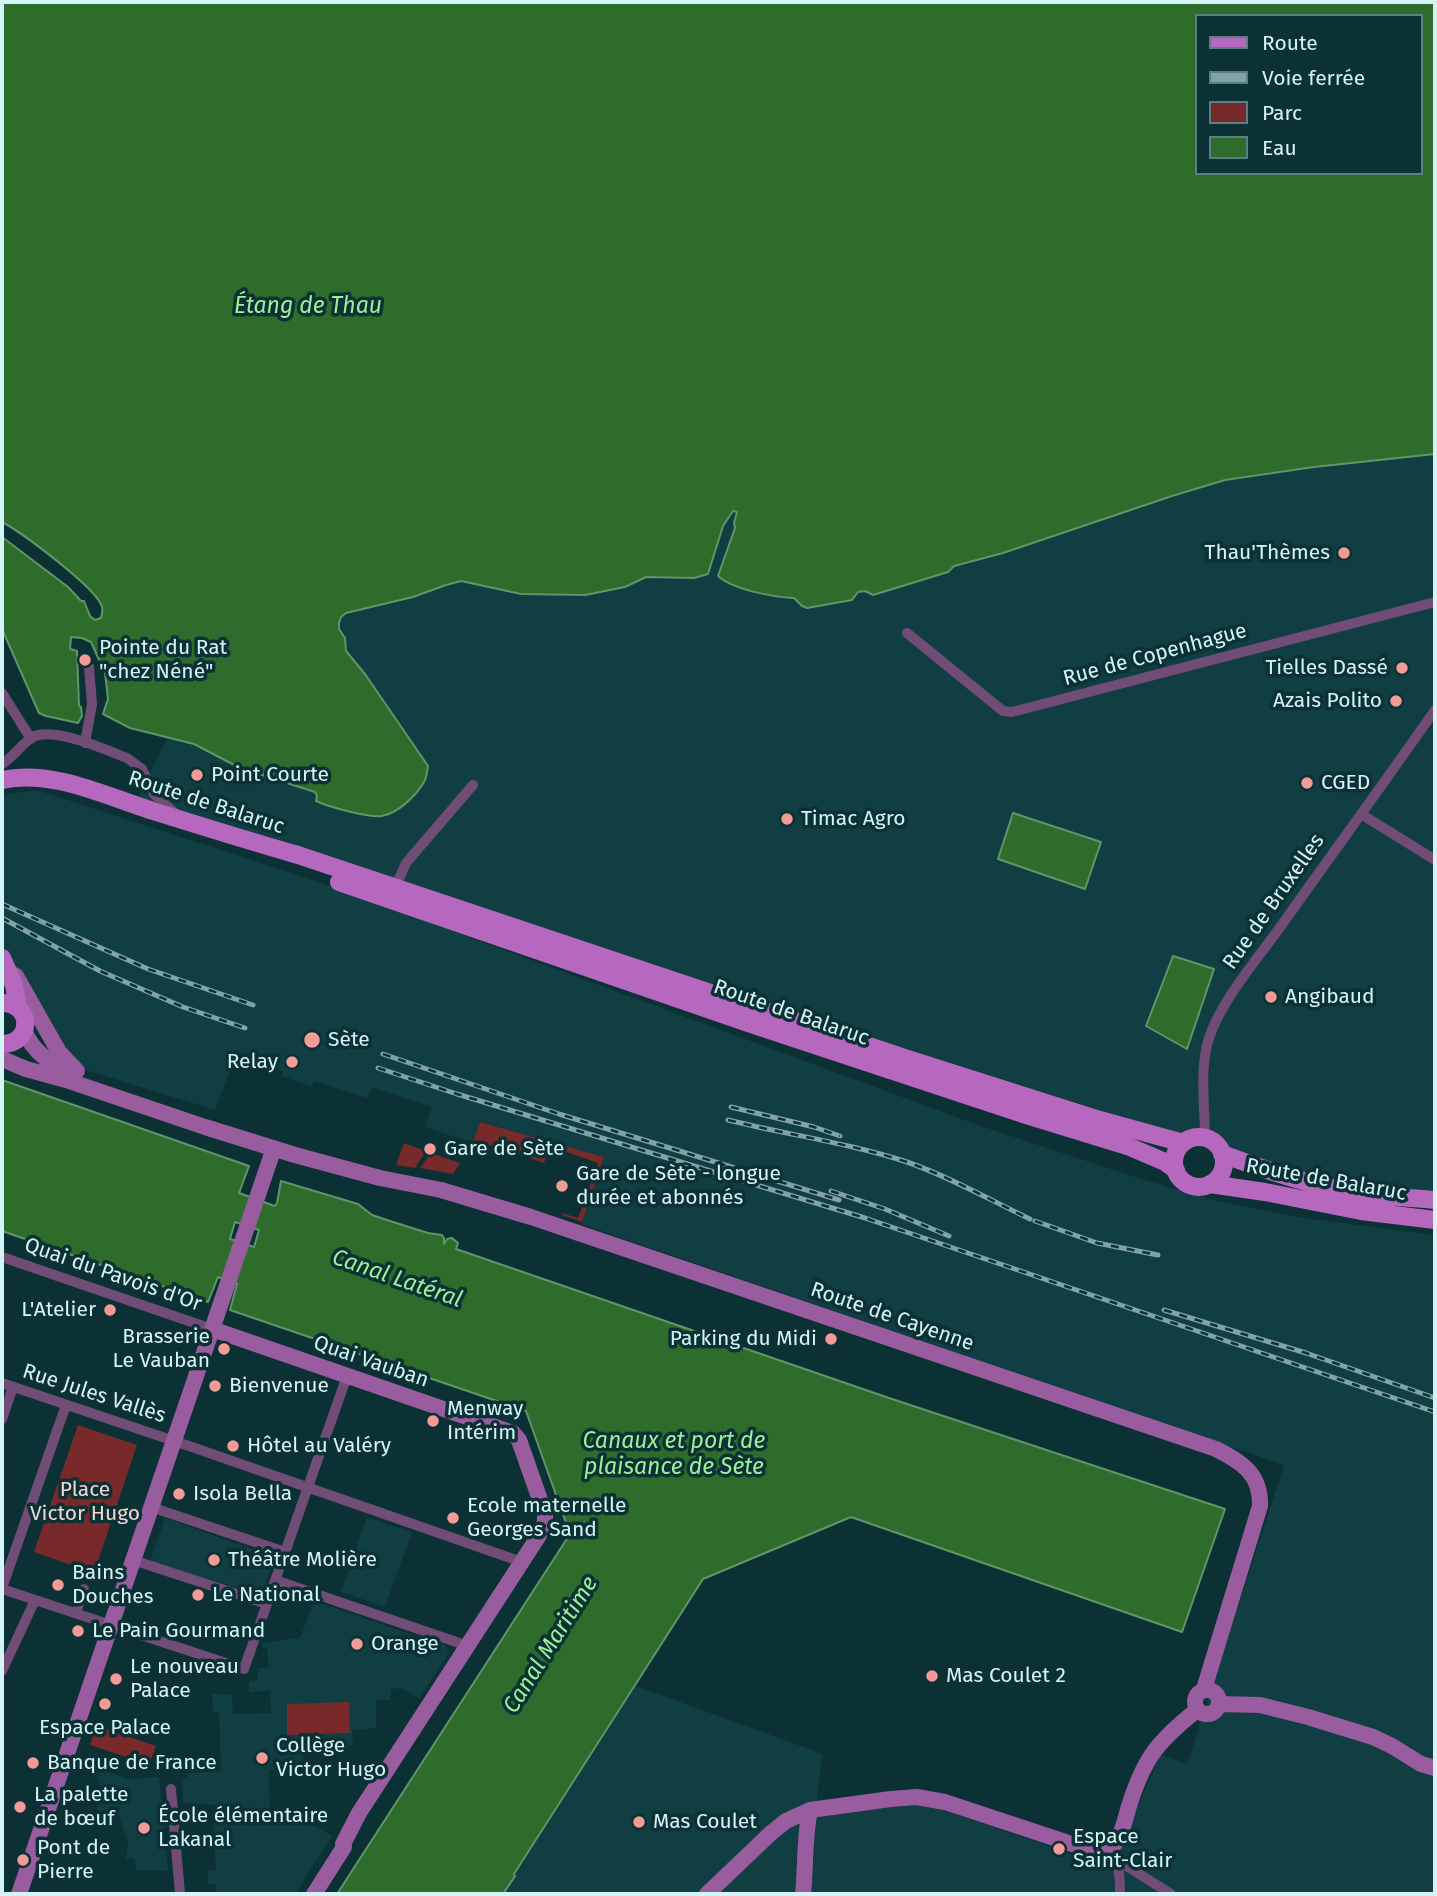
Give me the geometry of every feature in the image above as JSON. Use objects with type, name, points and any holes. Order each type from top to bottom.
[{"type":"main road","name":"Route de Balaruc","points":[[2,780],[19,776],[46,778],[126,801],[147,799],[181,820],[788,1036],[1130,1147],[1165,1162],[1176,1170]]},
{"type":"main road","name":"Route de Balaruc","points":[[2,790],[29,786],[54,787],[147,799],[328,878],[392,894],[1100,1120],[1183,1143]]},
{"type":"main road","points":[[2,995],[5,965]]},
{"type":"main road","points":[[5,965],[14,985],[10,1005],[24,1018],[24,1030],[44,1058],[75,1077],[197,1118],[205,1127]]},
{"type":"main road","points":[[5,965],[16,976],[59,1052],[92,1084]]},
{"type":"main road","points":[[24,1030],[18,1039],[5,1049],[66,1080],[205,1127]]},
{"type":"main road","name":"Route de Cayenne","points":[[205,1127],[380,1178],[441,1190],[531,1217],[1233,1457],[1242,1463],[1255,1480],[1259,1489],[1260,1506],[1204,1689],[1194,1700],[1197,1710]]},
{"type":"main road","points":[[1194,1138],[1205,1138],[1216,1144],[1222,1154],[1224,1166],[1219,1177],[1210,1184],[1198,1187],[1182,1180],[1174,1164],[1176,1153],[1183,1143],[1194,1138]]},
{"type":"main road","points":[[19,1894],[274,1148]]},
{"type":"main road","name":"Route de Balaruc","points":[[1222,1154],[1271,1172],[1334,1189],[1435,1200]]},
{"type":"main road","name":"Route de Balaruc","points":[[1210,1184],[1361,1211],[1435,1220]]},
{"type":"main road","name":"Quai Vauban","points":[[212,1329],[513,1433],[521,1444],[545,1517],[543,1527],[522,1562]]},
{"type":"main road","points":[[314,1894],[344,1847],[343,1844],[359,1813],[522,1562]]},
{"type":"main road","points":[[707,1894],[786,1821],[810,1810],[891,1799],[932,1798],[1102,1853],[1109,1850],[1120,1832],[1146,1762],[1157,1746],[1197,1710],[1210,1714],[1219,1704],[1217,1695],[1204,1689]]},
{"type":"main road","points":[[1219,1704],[1260,1705],[1308,1717],[1373,1737],[1421,1764],[1435,1768]]},
{"type":"main road","points":[[803,1894],[807,1857],[805,1837],[810,1810]]},
{"type":"main road","points":[[771,1833],[789,1831],[806,1849]]},
{"type":"main road","points":[[307,1894],[343,1844]]},
{"type":"street","name":"Rue de Copenhague","points":[[907,633],[1003,711],[1012,712],[1435,602]]},
{"type":"street","points":[[85,743],[92,704],[89,667]]},
{"type":"street","points":[[2,693],[30,739]]},
{"type":"street","name":"Rue de Bruxelles","points":[[1205,1138],[1204,1070],[1208,1041],[1215,1023],[1435,710]]},
{"type":"street","points":[[2,764],[30,739],[46,734],[61,736],[127,758],[142,769],[147,799]]},
{"type":"street","points":[[392,894],[406,863],[473,785]]},
{"type":"street","points":[[1361,814],[1435,860]]},
{"type":"street","name":"Quai du Pavois d'Or","points":[[2,1257],[212,1329]]},
{"type":"street","points":[[66,1405],[2,1588],[244,1669],[347,1376]]},
{"type":"street","points":[[2,1419],[7,1385]]},
{"type":"street","name":"Rue Jules Vallès","points":[[7,1385],[522,1562]]},
{"type":"street","points":[[151,1507],[285,1552]]},
{"type":"street","points":[[133,1560],[267,1604]]},
{"type":"street","points":[[275,1580],[468,1646]]},
{"type":"street","points":[[76,1613],[84,1590]]},
{"type":"street","points":[[2,1671],[34,1600]]},
{"type":"street","points":[[171,1789],[180,1894]]},
{"type":"street","points":[[1109,1850],[1115,1856],[1118,1866],[1120,1894]]},
{"type":"street","points":[[1118,1866],[1125,1865],[1171,1894]]},
{"type":"shaded area","points":[[1435,454],[1435,1191],[1327,1182],[135,804],[168,737],[194,744],[240,768],[315,792],[317,801],[325,805],[380,816],[392,812],[428,766],[365,674],[346,651],[339,623],[346,613],[413,597],[446,585],[461,581],[521,594],[585,595],[625,587],[646,577],[694,578],[708,574],[723,526],[732,511],[738,512],[735,528],[718,576],[779,597],[794,598],[807,608],[816,607],[852,600],[858,592],[865,591],[873,595],[901,587],[948,572],[954,566],[1003,553],[1225,480]]},
{"type":"shaded area","points":[[37,790],[331,886],[978,1125],[1138,1178],[1217,1201],[1298,1217],[1435,1235],[1435,1894],[503,1894],[636,1686],[823,1754],[814,1816],[926,1804],[1109,1867],[1161,1755],[1187,1764],[1284,1465],[581,1224],[604,1157],[481,1122],[473,1143],[425,1127],[432,1107],[372,1087],[367,1098],[314,1081],[312,1087],[282,1076],[283,1071],[236,1054],[215,1110],[79,1068],[65,1052],[26,983],[2,948],[2,797]]},
{"type":"shaded area","points":[[367,1517],[412,1532],[385,1607],[341,1592]]},
{"type":"shaded area","name":"Théâtre Molière","points":[[165,1518],[274,1557],[262,1596],[150,1561]]},
{"type":"shaded area","name":"Collège Victor Hugo","points":[[314,1601],[446,1646],[449,1653],[419,1699],[403,1688],[391,1689],[390,1700],[376,1700],[376,1728],[352,1730],[353,1746],[303,1743],[304,1769],[269,1770],[270,1812],[287,1812],[288,1820],[310,1823],[332,1836],[295,1894],[217,1894],[216,1885],[207,1884],[209,1870],[216,1870],[213,1820],[216,1805],[183,1803],[182,1778],[187,1778],[187,1773],[221,1771],[219,1712],[213,1711],[212,1694],[232,1695],[233,1714],[271,1713],[270,1691],[249,1692],[249,1681],[258,1680],[257,1669],[269,1667],[267,1648],[262,1648],[262,1643],[300,1638]]},
{"type":"shaded area","name":"École élémentaire Lakanal","points":[[101,1769],[128,1779],[159,1777],[168,1871],[136,1870],[134,1858],[126,1859],[128,1844],[118,1813],[97,1811],[100,1782],[97,1780]]},
{"type":"green space","points":[[480,1122],[604,1157],[582,1222],[562,1213],[578,1218],[598,1163],[550,1146],[544,1163],[489,1145],[487,1147],[473,1143]]},
{"type":"green space","points":[[404,1143],[426,1151],[415,1168],[396,1165]]},
{"type":"green space","points":[[431,1153],[460,1163],[453,1174],[420,1168]]},
{"type":"green space","name":"Place Victor Hugo","points":[[78,1425],[137,1445],[94,1573],[34,1552]]},
{"type":"green space","points":[[349,1702],[350,1733],[287,1735],[287,1704]]},
{"type":"green space","points":[[96,1725],[156,1746],[149,1765],[90,1745]]},
{"type":"water","name":"Étang de Thau","points":[[2,2],[1435,2],[1435,454],[1225,480],[1003,553],[954,566],[948,572],[873,595],[865,591],[858,592],[852,600],[807,608],[794,598],[744,589],[718,576],[735,528],[737,512],[733,511],[723,526],[708,574],[694,578],[646,577],[625,587],[585,595],[521,594],[461,581],[413,597],[346,613],[341,617],[339,629],[345,638],[346,651],[365,674],[428,766],[425,780],[416,793],[400,808],[382,816],[359,814],[316,801],[315,792],[240,768],[194,744],[130,728],[103,714],[108,699],[105,673],[91,642],[82,638],[71,637],[70,649],[77,651],[79,706],[82,716],[78,723],[39,713],[2,629],[2,537],[84,601],[90,616],[95,620],[101,618],[102,608],[97,598],[73,574],[2,522]]},
{"type":"water","points":[[1013,813],[1101,842],[1085,889],[998,859]]},
{"type":"water","points":[[1173,956],[1214,969],[1187,1049],[1146,1026]]},
{"type":"water","name":"Canaux et port de plaisance de Sète","points":[[2,1080],[249,1166],[239,1193],[272,1205],[277,1203],[281,1181],[358,1204],[372,1215],[442,1235],[444,1244],[447,1239],[452,1238],[458,1243],[456,1249],[889,1398],[1225,1509],[1182,1632],[851,1517],[703,1579],[503,1894],[337,1894],[570,1534],[526,1411],[230,1310],[237,1284],[218,1277],[208,1302],[2,1231]],"holes":[[[235,1222],[259,1230],[254,1247],[230,1239]]]},
{"type":"railway","points":[[2,904],[148,969],[253,1005]]},
{"type":"railway","points":[[2,918],[100,971],[183,1007],[245,1028]]},
{"type":"railway","points":[[383,1054],[559,1114],[839,1200]]},
{"type":"railway","points":[[378,1068],[865,1218],[1435,1412]]},
{"type":"railway","points":[[731,1107],[840,1136]]},
{"type":"railway","points":[[728,1120],[907,1162],[1030,1219]]},
{"type":"railway","points":[[831,1191],[885,1209],[949,1236]]},
{"type":"railway","points":[[1035,1221],[1097,1243],[1158,1255]]},
{"type":"railway","points":[[1164,1310],[1306,1353],[1435,1398]]},
{"type":"place","name":"Thau'Thèmes","points":[[1344,553]]},
{"type":"place","name":"Pointe du Rat \"chez Néné\"","points":[[85,660]]},
{"type":"place","name":"Tielles Dassé","points":[[1402,668]]},
{"type":"place","name":"Azais Polito","points":[[1396,701]]},
{"type":"place","name":"Point Courte","points":[[197,775]]},
{"type":"place","name":"CGED","points":[[1307,783]]},
{"type":"place","name":"Timac Agro","points":[[787,819]]},
{"type":"place","name":"Angibaud","points":[[1271,997]]},
{"type":"place","name":"Sète","points":[[312,1040]]},
{"type":"place","name":"Relay","points":[[292,1062]]},
{"type":"place","name":"Gare de Sète","points":[[430,1149]]},
{"type":"place","name":"Gare de Sète - longue durée et abonnés","points":[[562,1186]]},
{"type":"place","name":"L'Atelier","points":[[110,1310]]},
{"type":"place","name":"Parking du Midi","points":[[831,1339]]},
{"type":"place","name":"Brasserie Le Vauban","points":[[224,1349]]},
{"type":"place","name":"Bienvenue","points":[[215,1386]]},
{"type":"place","name":"Menway Intérim","points":[[433,1421]]},
{"type":"place","name":"Hôtel au Valéry","points":[[233,1446]]},
{"type":"place","name":"Isola Bella","points":[[179,1494]]},
{"type":"place","name":"Ecole maternelle Georges Sand","points":[[453,1518]]},
{"type":"place","name":"Théâtre Molière","points":[[214,1560]]},
{"type":"place","name":"Bains Douches","points":[[58,1585]]},
{"type":"place","name":"Le National","points":[[198,1595]]},
{"type":"place","name":"Le Pain Gourmand","points":[[78,1631]]},
{"type":"place","name":"Orange","points":[[357,1644]]},
{"type":"place","name":"Mas Coulet 2","points":[[932,1676]]},
{"type":"place","name":"Le nouveau Palace","points":[[116,1679]]},
{"type":"place","name":"Espace Palace","points":[[105,1704]]},
{"type":"place","name":"Collège Victor Hugo","points":[[262,1758]]},
{"type":"place","name":"Banque de France","points":[[33,1763]]},
{"type":"place","name":"La palette de bœuf","points":[[20,1807]]},
{"type":"place","name":"Mas Coulet","points":[[639,1822]]},
{"type":"place","name":"École élémentaire Lakanal","points":[[144,1828]]},
{"type":"place","name":"Espace Saint-Clair","points":[[1059,1849]]},
{"type":"place","name":"Pont de Pierre","points":[[23,1860]]},
{"type":"water label","name":"Canal Latéral","points":[[397,1279]]},
{"type":"water label","name":"Canal Maritime","points":[[551,1645]]}]
